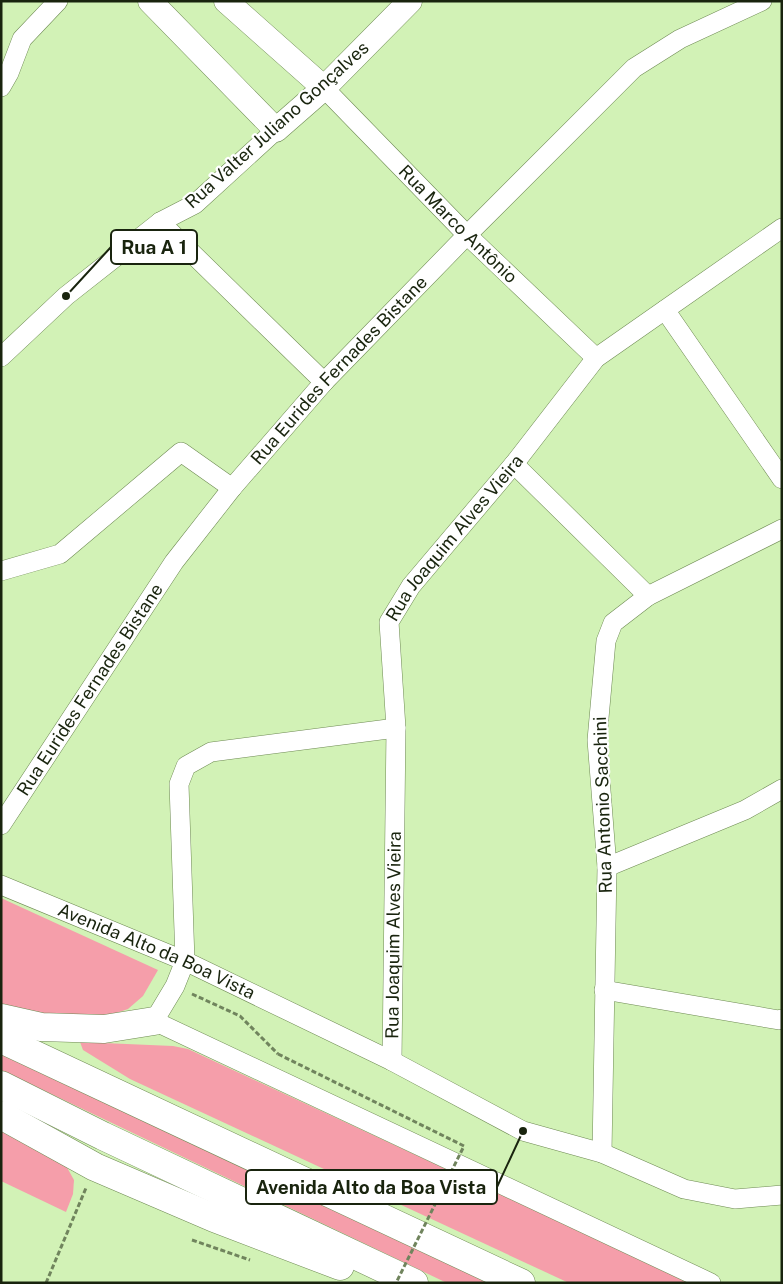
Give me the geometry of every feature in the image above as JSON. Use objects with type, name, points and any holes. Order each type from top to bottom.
[{"type":"highway","points":[[1,1018],[41,1027],[104,1029],[154,1020]]},
{"type":"highway","points":[[1,1039],[521,1283]]},
{"type":"highway","points":[[1,1085],[112,1140],[414,1283]]},
{"type":"highway","points":[[1,1115],[95,1167],[214,1218],[384,1283]]},
{"type":"street","points":[[1,87],[9,74],[22,40],[58,1]]},
{"type":"street","points":[[150,1],[276,130]]},
{"type":"street","points":[[226,1],[324,88]]},
{"type":"street","name":"Rua Valter Juliano Gonçalves","points":[[1,357],[66,296],[160,222],[195,204],[324,88],[410,1]]},
{"type":"street","name":"Rua Eurides Fernades Bistane","points":[[1,825],[174,562],[232,488],[324,382],[467,235],[634,68],[680,39],[762,1]]},
{"type":"street","name":"Rua Marco Antônio","points":[[324,88],[467,235],[596,358]]},
{"type":"street","points":[[160,222],[324,382]]},
{"type":"street","name":"Rua Joaquim Alves Vieira","points":[[392,1061],[396,728],[390,622],[412,586],[514,464],[596,358],[782,228]]},
{"type":"street","points":[[665,310],[782,478]]},
{"type":"street","points":[[1,571],[60,554],[181,452],[232,488]]},
{"type":"street","points":[[514,464],[648,596]]},
{"type":"street","name":"Rua Antonio Sacchini","points":[[602,1153],[607,867],[597,740],[606,641],[613,623],[648,596],[782,529]]},
{"type":"street","points":[[396,728],[211,752],[186,766],[179,784],[185,961],[175,986],[154,1020],[711,1283]]},
{"type":"street","points":[[607,867],[745,810],[782,789]]},
{"type":"street","name":"Avenida Alto da Boa Vista","points":[[1,885],[185,961],[392,1061],[523,1131],[602,1153],[684,1189],[735,1199],[782,1196]]},
{"type":"street","points":[[604,990],[782,1019]]},
{"type":"path","points":[[175,986],[240,1016],[278,1054],[464,1146],[396,1283]]},
{"type":"path","points":[[46,1283],[95,1167]]},
{"type":"shaded area","points":[[1,898],[158,970],[143,996],[128,1009],[102,1018],[44,1015],[1,1004]]},
{"type":"shaded area","points":[[80,1042],[173,1046],[188,1049],[691,1283],[569,1283],[130,1079],[83,1050]]},
{"type":"shaded area","points":[[1,1049],[489,1283],[447,1283],[1,1070]]},
{"type":"shaded area","points":[[1,1124],[64,1162],[74,1180],[73,1194],[66,1212],[1,1181]]},
{"type":"place","name":"Rua A 1","points":[[66,296]]},
{"type":"place","name":"Avenida Alto da Boa Vista","points":[[523,1131]]}]
